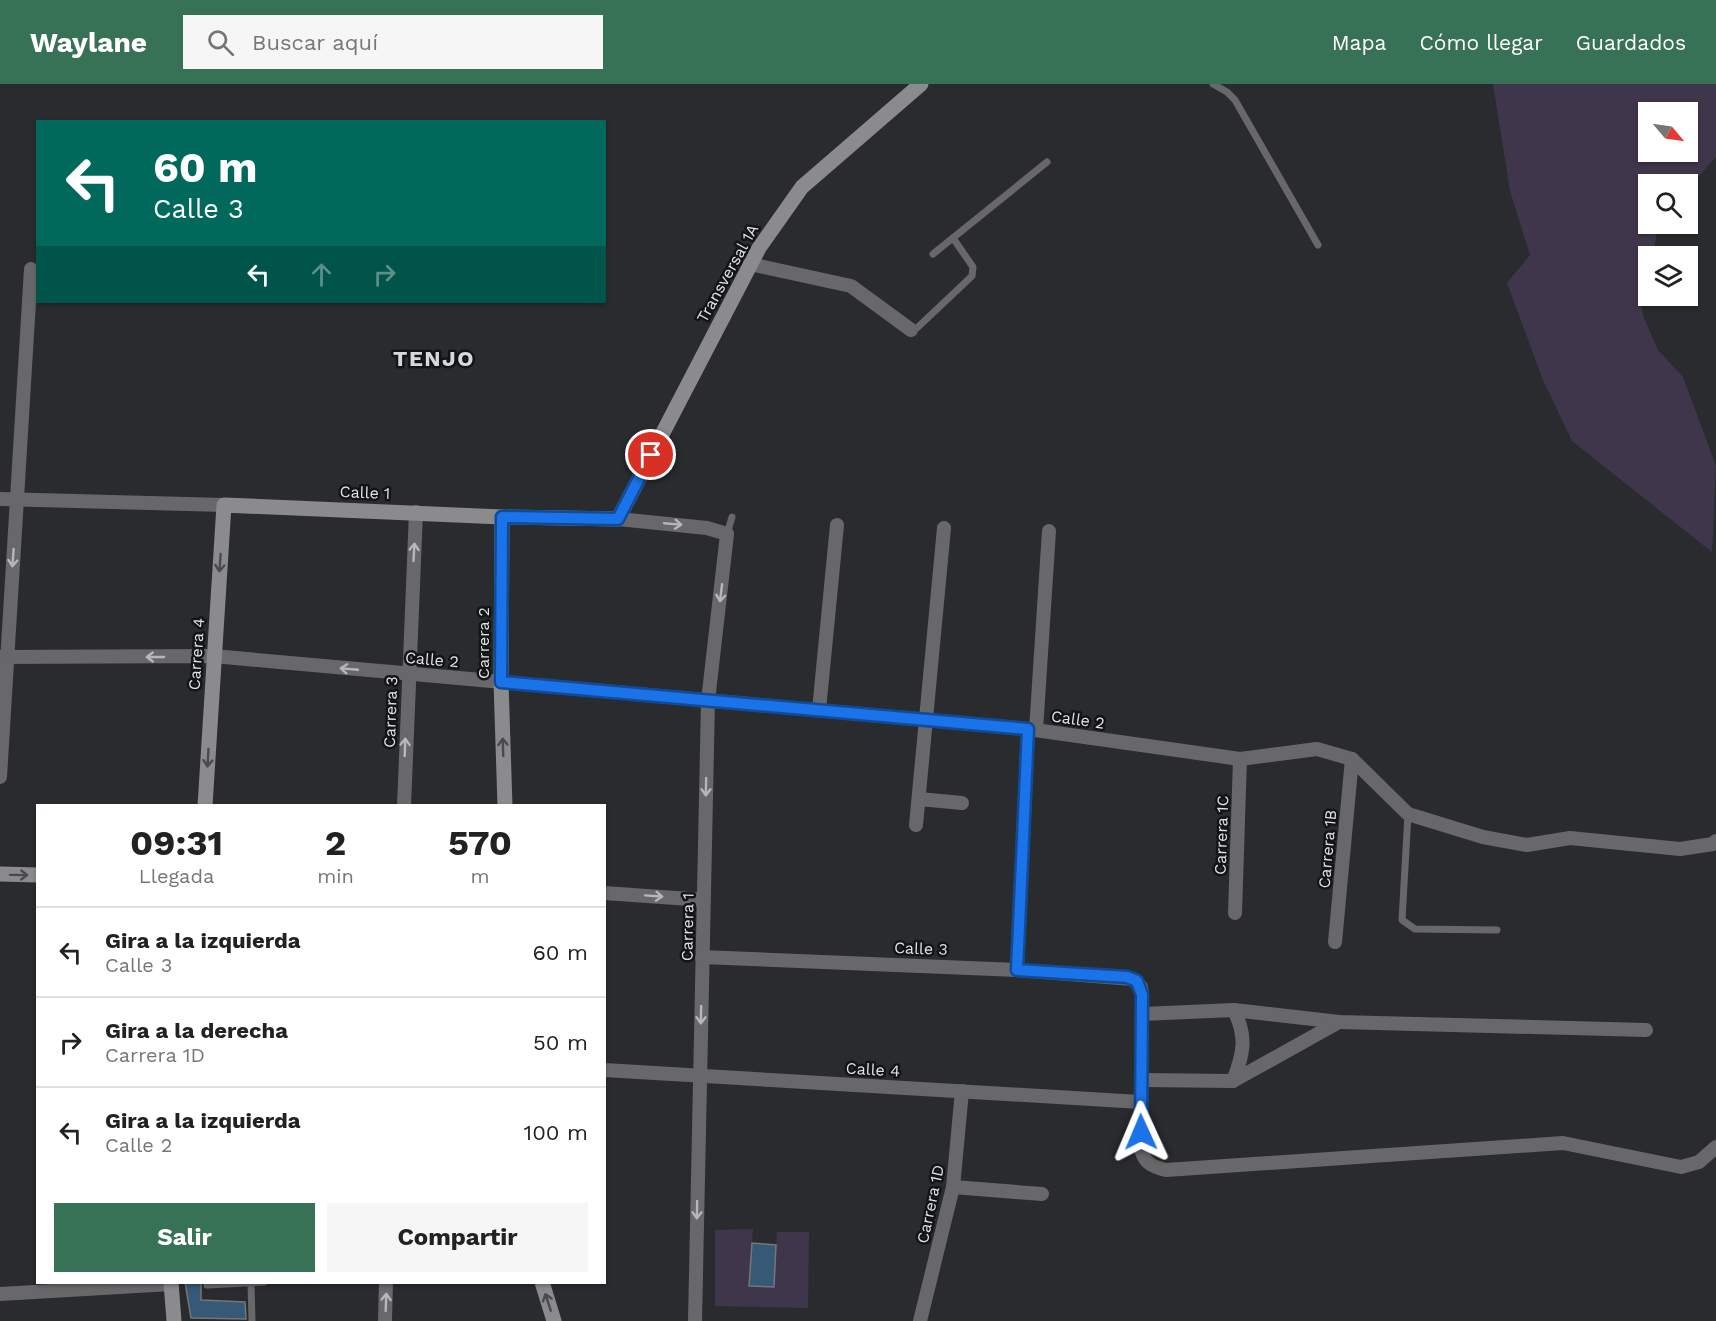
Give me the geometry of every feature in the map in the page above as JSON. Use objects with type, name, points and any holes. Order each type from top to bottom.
[{"type":"main road","name":"Transversal 1A","points":[[618,519],[750,264],[779,216],[801,188],[921,84]]},
{"type":"main road","name":"Calle 1","points":[[224,505],[502,517],[618,519]]},
{"type":"main road","name":"Carrera 4","points":[[205,804],[224,505]]},
{"type":"main road","name":"Carrera 2","points":[[502,517],[501,682],[505,804]]},
{"type":"main road","points":[[0,874],[36,875]]},
{"type":"main road","points":[[171,1284],[174,1321]]},
{"type":"main road","points":[[543,1284],[554,1321]]},
{"type":"street","points":[[750,264],[851,286],[911,330]]},
{"type":"street","points":[[0,777],[3,658],[17,500],[31,269]]},
{"type":"street","name":"Calle 1","points":[[0,499],[224,505]]},
{"type":"street","name":"Carrera 3","points":[[404,804],[407,674],[416,512]]},
{"type":"street","name":"Calle 1","points":[[618,519],[707,528],[728,534]]},
{"type":"street","points":[[819,711],[837,525]]},
{"type":"street","points":[[916,825],[928,720],[944,528]]},
{"type":"street","points":[[1017,970],[1032,730],[1049,531]]},
{"type":"street","name":"Carrera 1","points":[[695,1321],[708,701],[728,534]]},
{"type":"street","name":"Calle 2","points":[[3,658],[213,656],[1032,730],[1239,759],[1317,749],[1352,759],[1408,814]]},
{"type":"street","name":"Carrera 1C","points":[[1235,913],[1239,759]]},
{"type":"street","name":"Carrera 1B","points":[[1335,942],[1352,759]]},
{"type":"street","points":[[919,799],[962,803]]},
{"type":"street","points":[[1408,814],[1483,837],[1527,845],[1570,838],[1680,849],[1713,844],[1716,841]]},
{"type":"street","points":[[606,893],[704,900]]},
{"type":"street","name":"Calle 3","points":[[702,957],[1017,970],[1127,977],[1137,981],[1142,995],[1142,1014]]},
{"type":"street","points":[[1233,1081],[1244,1031],[1234,1010]]},
{"type":"street","points":[[1647,1030],[1339,1022],[1234,1010],[1142,1014],[1140,1102],[1143,1158],[1151,1165],[1166,1170],[1563,1143],[1681,1167],[1699,1162],[1716,1147]]},
{"type":"street","points":[[1142,1080],[1233,1081],[1339,1022]]},
{"type":"street","name":"Calle 4","points":[[606,1070],[1140,1102]]},
{"type":"street","name":"Carrera 1D","points":[[920,1321],[953,1187],[962,1091]]},
{"type":"street","points":[[953,1187],[1042,1194]]},
{"type":"street","points":[[0,1294],[155,1284]]},
{"type":"street","points":[[385,1321],[386,1284]]},
{"type":"lane","points":[[1213,84],[1234,99],[1318,245]]},
{"type":"lane","points":[[933,254],[1047,162]]},
{"type":"lane","points":[[911,330],[917,328],[972,276],[973,267],[952,238]]},
{"type":"lane","points":[[728,534],[732,517]]},
{"type":"lane","points":[[1408,814],[1402,920],[1415,929],[1497,930]]},
{"type":"lane","points":[[207,1285],[229,1284]]},
{"type":"lane","points":[[251,1284],[252,1321]]},
{"type":"shaded area","points":[[1493,84],[1716,84],[1716,157],[1698,177],[1698,174],[1638,174],[1638,234],[1657,234],[1654,246],[1638,246],[1638,306],[1642,306],[1643,316],[1658,350],[1683,377],[1716,466],[1712,552],[1572,441],[1543,380],[1507,283],[1530,255],[1510,191]]},
{"type":"shaded area","points":[[753,1229],[749,1285],[774,1287],[777,1232],[809,1232],[808,1308],[715,1306],[715,1230]]},
{"type":"building","points":[[752,1243],[776,1245],[774,1287],[749,1286]]},
{"type":"building","points":[[185,1284],[201,1284],[201,1300],[245,1302],[246,1319],[191,1318]]},
{"type":"district","name":"TENJO","points":[[434,358]]},
{"type":"route","points":[[651,455],[618,519],[502,517],[501,682],[1028,729],[1017,970],[1127,977],[1137,981],[1142,995],[1141,1132]]}]
